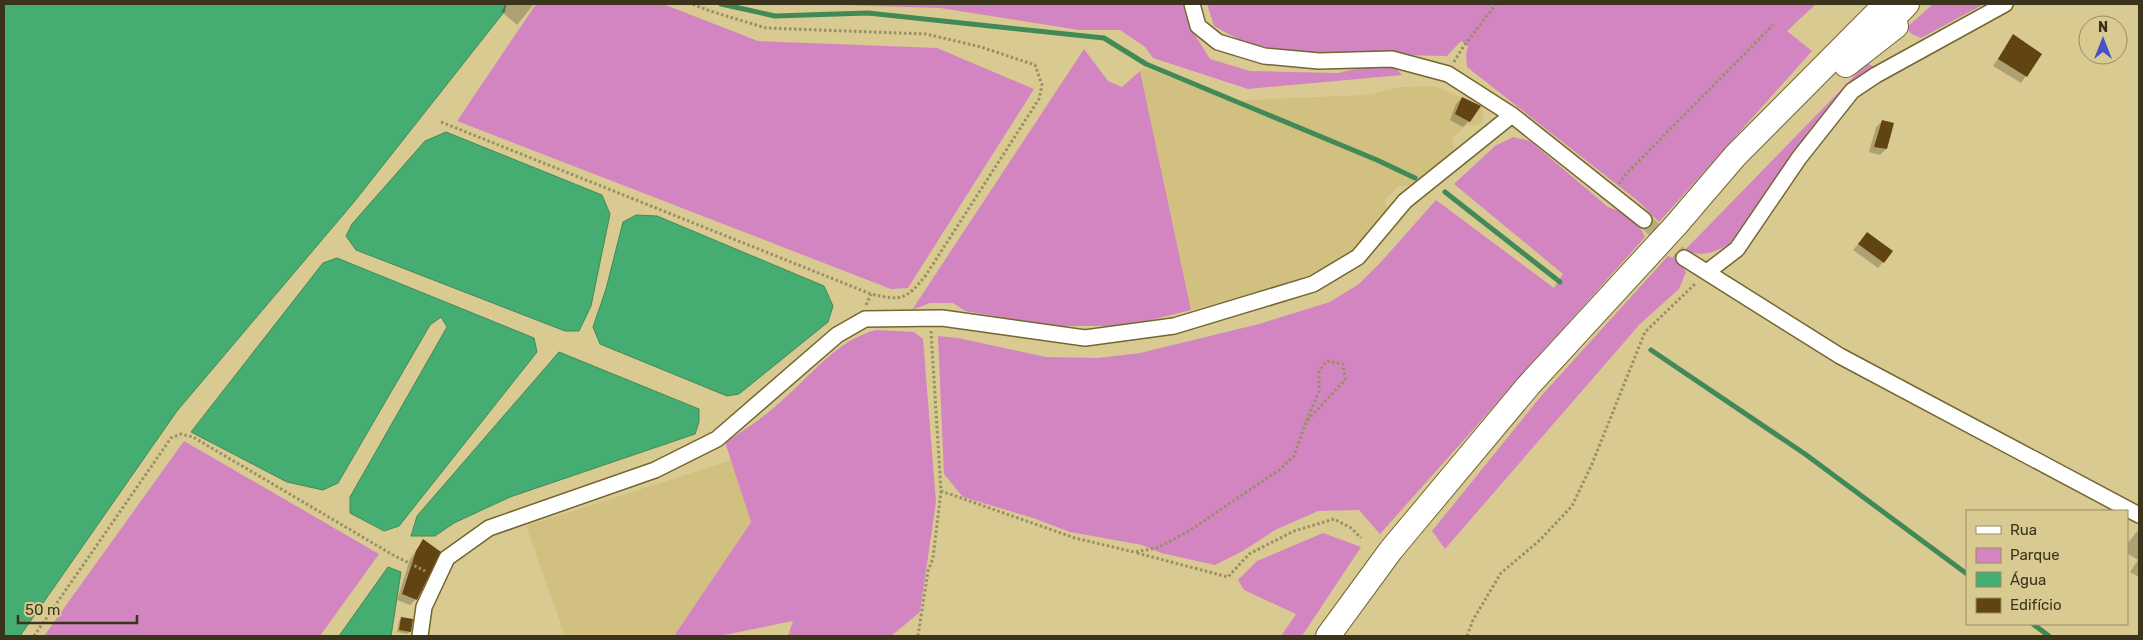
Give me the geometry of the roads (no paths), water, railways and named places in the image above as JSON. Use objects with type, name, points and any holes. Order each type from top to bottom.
[{"type":"main road","points":[[1799,92],[1872,4]]},
{"type":"main road","points":[[1328,636],[1391,550],[1528,386],[1676,225],[1735,156],[1886,4]]},
{"type":"main road","points":[[1676,225],[1782,130],[1907,4]]},
{"type":"main road","points":[[1846,65],[1879,40],[1920,4]]},
{"type":"street","points":[[1707,272],[1737,249],[1799,158],[1852,91],[1876,75],[2005,4]]},
{"type":"street","points":[[1192,6],[1198,26],[1218,42],[1264,56],[1319,61],[1392,59],[1448,74],[1512,115],[1644,220]]},
{"type":"street","points":[[420,636],[424,607],[447,558],[489,528],[656,470],[717,440],[837,335],[865,319],[942,318],[1085,338],[1174,326],[1313,284],[1358,257],[1405,201],[1512,115]]},
{"type":"street","points":[[1684,258],[1840,356],[2128,510]]},
{"type":"water","points":[[4,4],[506,4],[504,12],[354,202],[177,411],[20,636],[4,636]]},
{"type":"water","points":[[446,132],[602,195],[610,214],[591,306],[579,331],[565,331],[356,250],[346,236],[352,224],[425,141]]},
{"type":"water","points":[[636,215],[657,216],[824,286],[833,306],[828,322],[739,394],[727,396],[600,344],[593,327],[606,289],[623,222]]},
{"type":"water","points":[[337,258],[534,338],[537,352],[399,526],[384,531],[350,513],[350,497],[447,327],[441,317],[430,325],[338,483],[323,490],[287,482],[191,432],[323,263]]},
{"type":"water","points":[[559,352],[699,409],[699,422],[695,434],[510,497],[454,523],[435,536],[411,536],[417,516]]},
{"type":"water","points":[[388,567],[401,572],[391,636],[339,636]]},
{"type":"waterway","points":[[721,4],[775,16],[868,13],[1104,38],[1146,64],[1377,160],[1415,178]]},
{"type":"waterway","points":[[1445,192],[1560,282]]},
{"type":"waterway","points":[[1651,350],[1805,454],[1966,573]]},
{"type":"waterway","points":[[2034,625],[2049,636]]},
{"type":"tunnel","points":[[1644,220],[1684,258]]}]
